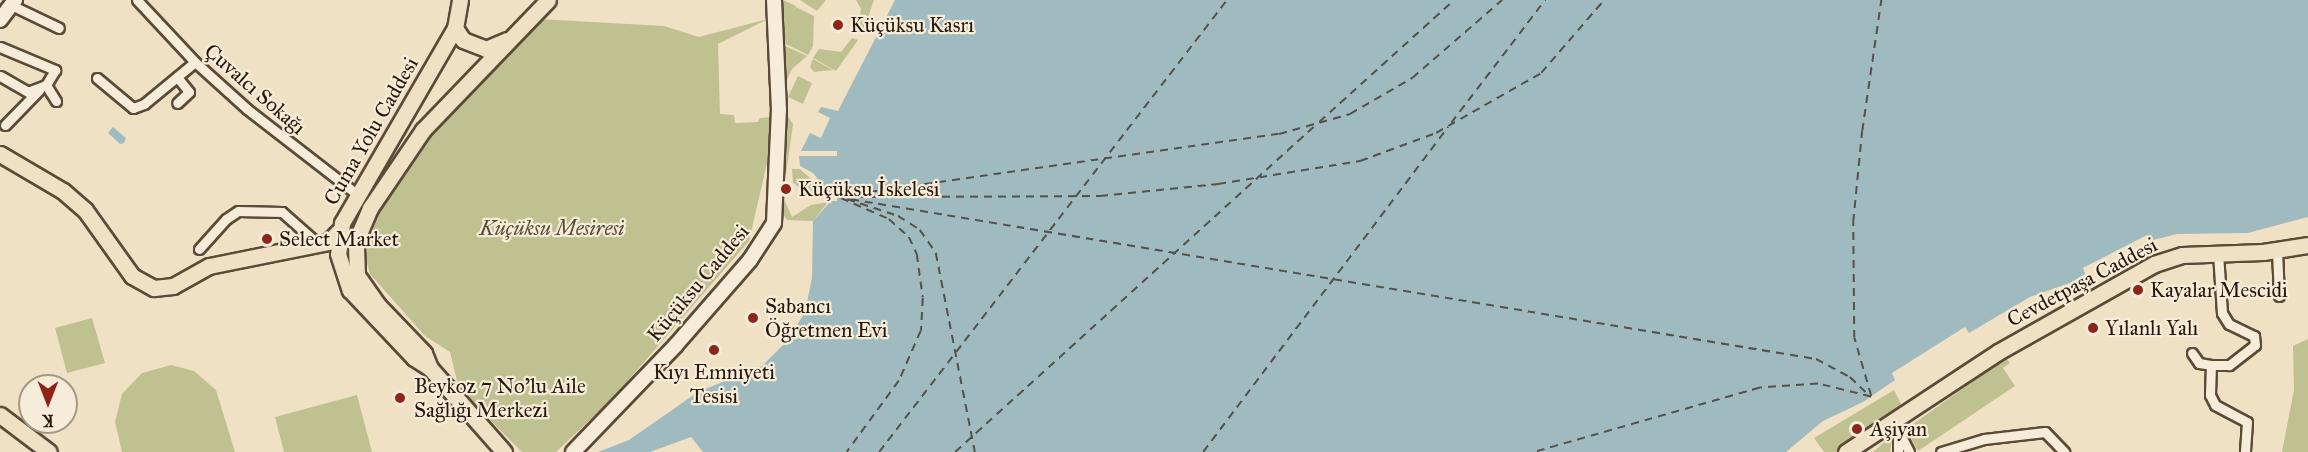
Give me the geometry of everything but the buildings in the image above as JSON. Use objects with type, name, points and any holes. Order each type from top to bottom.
[{"type":"main road","points":[[459,0],[455,28],[463,40],[486,49],[521,30]]},
{"type":"main road","name":"Cuma Yolu Caddesi","points":[[352,279],[356,240],[370,208],[423,130],[548,0]]},
{"type":"main road","name":"Cuma Yolu Caddesi","points":[[455,28],[406,118],[328,239],[340,269],[424,353],[430,368],[493,446],[504,452]]},
{"type":"main road","points":[[406,118],[420,124],[423,130]]},
{"type":"main road","points":[[0,154],[63,191],[85,210],[132,276],[154,288],[173,286],[209,266],[328,239]]},
{"type":"main road","name":"Cevdetpaşa Caddesi","points":[[1899,428],[1998,352],[2154,264],[2182,255],[2277,251],[2308,245]]},
{"type":"main road","points":[[0,415],[49,452]]},
{"type":"main road","points":[[1846,452],[1899,428]]},
{"type":"main road","points":[[1863,452],[1899,428]]},
{"type":"street","name":"Çuvalcı Sokağı","points":[[137,0],[195,62],[304,156],[358,195]]},
{"type":"street","name":"Küçüksu Caddesi","points":[[573,452],[675,346],[750,260],[774,222],[779,117],[774,0]]},
{"type":"street","points":[[0,20],[13,2],[59,28]]},
{"type":"street","points":[[0,47],[55,70],[42,88],[5,125]]},
{"type":"street","points":[[97,78],[133,108],[144,104],[195,62]]},
{"type":"street","points":[[0,76],[28,92],[42,88]]},
{"type":"street","points":[[177,77],[189,92],[177,103]]},
{"type":"street","points":[[42,88],[56,100]]},
{"type":"street","points":[[199,249],[226,219],[246,211],[282,212],[328,239]]},
{"type":"street","points":[[2277,251],[2279,296]]},
{"type":"street","points":[[2192,353],[2199,363],[2229,365],[2255,345],[2254,336],[2229,324],[2222,313],[2218,253]]},
{"type":"street","points":[[2211,364],[2210,395],[2215,405],[2247,422],[2245,452]]},
{"type":"street","points":[[1898,452],[1899,428]]},
{"type":"street","points":[[1899,428],[1909,452]]},
{"type":"street","points":[[1941,452],[1984,439],[2045,432],[2064,452]]},
{"type":"green space","points":[[783,0],[796,6],[790,17],[796,7],[814,16],[813,46],[808,55],[782,42],[787,28],[780,43]]},
{"type":"green space","points":[[800,0],[826,0],[817,11]]},
{"type":"green space","points":[[856,0],[874,0],[863,32],[858,29],[861,9]]},
{"type":"green space","name":"Küçüksu Mesiresi","points":[[539,19],[664,26],[699,37],[768,19],[718,44],[720,114],[734,115],[735,123],[758,122],[760,118],[774,117],[771,146],[749,241],[612,399],[556,452],[522,452],[478,408],[457,381],[450,352],[425,336],[370,274],[363,248],[366,229],[421,137]]},
{"type":"green space","points":[[852,38],[858,40],[836,71],[813,58],[819,49],[841,52]]},
{"type":"green space","points":[[781,44],[807,56],[792,69],[786,82]]},
{"type":"green space","points":[[813,59],[833,70],[814,72],[810,67]]},
{"type":"green space","points":[[798,76],[812,83],[803,104],[788,97]]},
{"type":"green space","points":[[786,114],[793,124],[785,182],[793,183],[792,169],[800,169],[827,193],[803,191],[794,183],[784,184]]},
{"type":"green space","points":[[783,197],[792,217],[811,205],[828,202],[813,221],[787,220],[781,211]]},
{"type":"green space","points":[[92,318],[105,363],[67,373],[55,328]]},
{"type":"green space","points":[[2308,339],[2308,452],[2282,452],[2294,390],[2293,346]]},
{"type":"green space","points":[[2006,358],[2010,363],[2003,368],[2015,386],[1918,451],[1906,429]]},
{"type":"green space","points":[[171,365],[194,371],[216,390],[235,452],[122,452],[115,422],[122,394],[142,373]]},
{"type":"green space","points":[[1894,390],[1904,410],[1840,452],[1824,452],[1814,438]]},
{"type":"green space","points":[[357,395],[372,452],[284,452],[275,417]]},
{"type":"green space","points":[[1893,435],[1890,452],[1873,452]]},
{"type":"water","points":[[895,0],[2308,0],[2308,217],[2248,233],[2177,234],[2149,241],[2147,235],[2083,268],[2085,274],[2070,283],[2030,297],[1969,333],[1965,327],[1892,373],[1895,380],[1863,402],[1823,421],[1786,452],[703,452],[691,437],[650,452],[598,452],[629,440],[698,392],[762,366],[787,341],[805,312],[812,278],[813,221],[831,201],[837,201],[837,193],[829,193],[813,173],[800,166],[799,156],[837,156],[836,151],[801,151],[810,133],[821,138],[830,118],[818,112],[821,107],[838,111]]},
{"type":"water","points":[[113,127],[126,138],[124,143],[120,144],[108,133]]},
{"type":"pier","points":[[801,151],[837,151],[837,156],[799,156]]},
{"type":"ferry route","points":[[879,452],[1227,0]]},
{"type":"ferry route","points":[[1319,122],[1454,0]]},
{"type":"ferry route","points":[[841,196],[1279,134],[1350,114],[1412,78],[1502,0]]},
{"type":"ferry route","points":[[1451,123],[1545,0]]},
{"type":"ferry route","points":[[844,197],[1100,196],[1218,184],[1360,161],[1436,133],[1541,73],[1604,0]]},
{"type":"ferry route","points":[[1871,396],[1854,338],[1853,222],[1862,131],[1881,0]]},
{"type":"ferry route","points":[[955,452],[1315,126]]},
{"type":"ferry route","points":[[1203,452],[1448,127]]},
{"type":"ferry route","points":[[837,197],[1816,359],[1850,377],[1871,397],[1818,384],[1760,388],[1536,452]]},
{"type":"ferry route","points":[[841,198],[889,219],[909,237],[917,254],[923,298],[921,331],[899,381],[847,452]]},
{"type":"ferry route","points":[[847,199],[898,216],[920,230],[936,253],[975,452]]},
{"type":"place","name":"Küçüksu Kasrı","points":[[838,25]]},
{"type":"place","name":"Küçüksu İskelesi","points":[[786,189]]},
{"type":"place","name":"Select Market","points":[[267,239]]},
{"type":"place","name":"Kayalar Mescidi","points":[[2138,290]]},
{"type":"place","name":"Sabancı Öğretmen Evi","points":[[753,318]]},
{"type":"place","name":"Yılanlı Yalı","points":[[2093,328]]},
{"type":"place","name":"Kıyı Emniyeti Tesisi","points":[[714,350]]},
{"type":"place","name":"Beykoz 7 No'lu Aile Sağlığı Merkezi","points":[[400,398]]},
{"type":"place","name":"Aşiyan","points":[[1857,429]]}]
